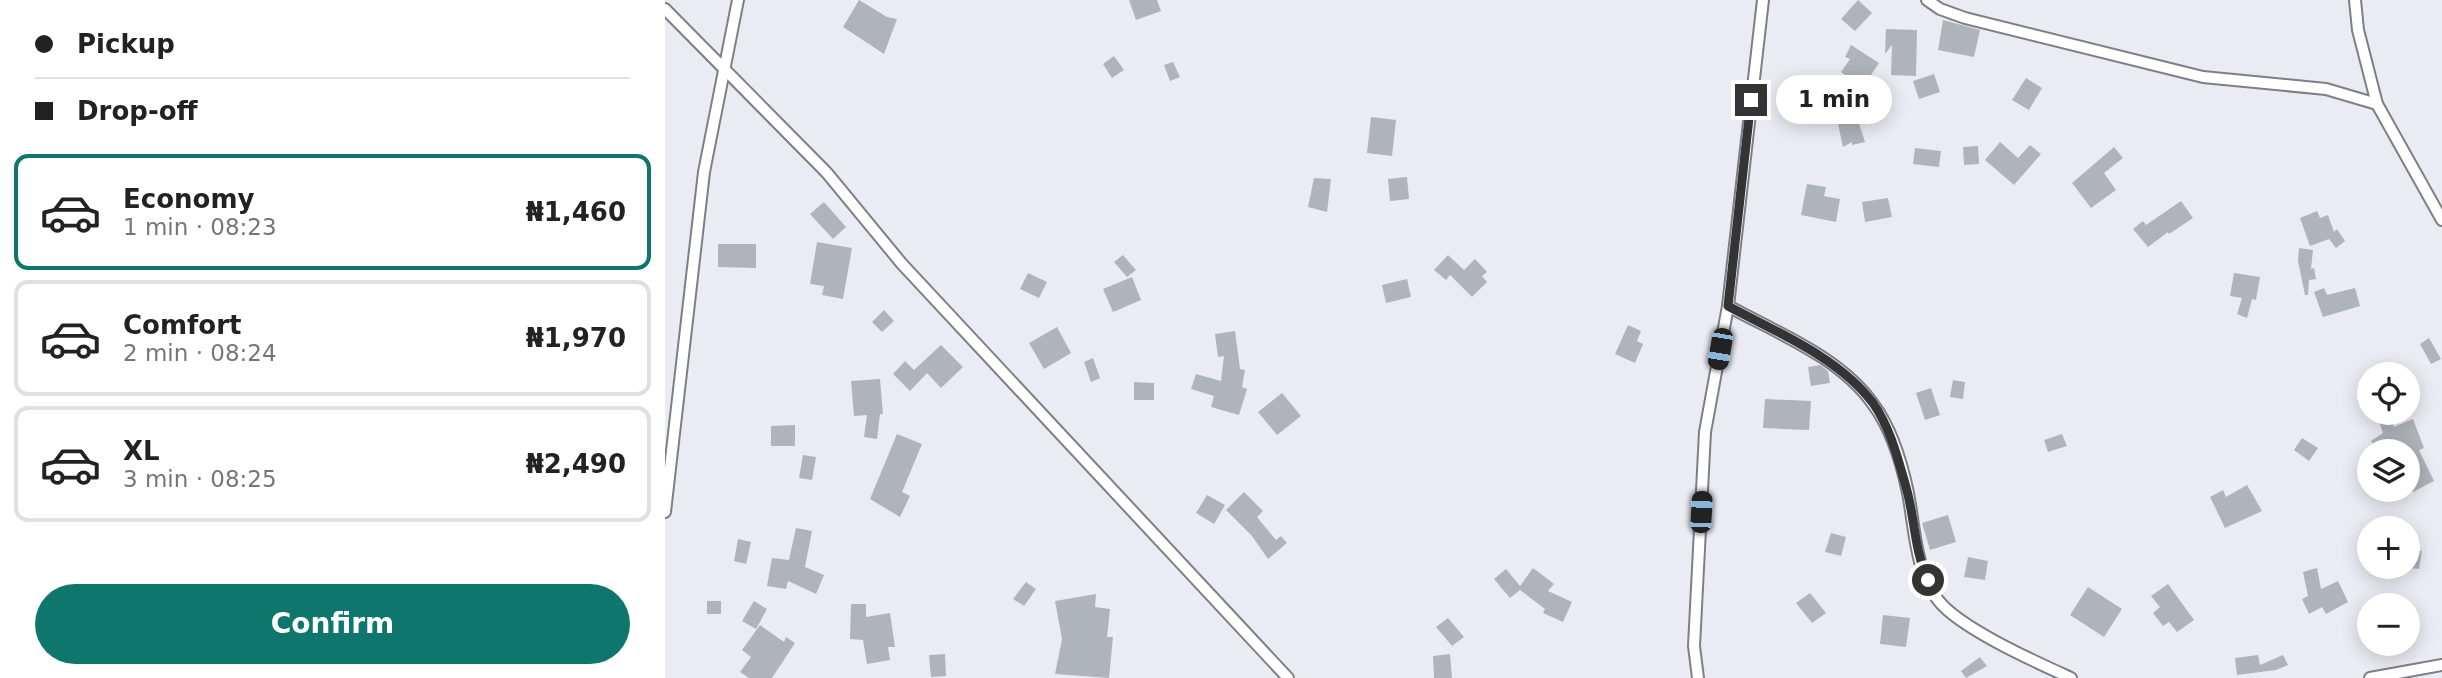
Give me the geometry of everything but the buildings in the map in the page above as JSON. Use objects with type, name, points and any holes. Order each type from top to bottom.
[{"type":"street","points":[[665,512],[704,172],[738,0]]},
{"type":"street","points":[[1698,678],[1694,646],[1705,432],[1728,306],[1763,0]]},
{"type":"street","points":[[1927,0],[1940,9],[1965,18],[2203,77],[2326,89],[2377,104]]},
{"type":"street","points":[[2355,0],[2358,30],[2377,104],[2442,220]]},
{"type":"street","points":[[665,9],[827,173],[902,264],[1288,678]]},
{"type":"street","points":[[1728,306],[1844,371],[1874,404],[1893,444],[1907,491],[1919,560],[1937,600],[1954,616],[2071,678]]},
{"type":"street","points":[[2370,678],[2442,665]]},
{"type":"route","points":[[1751,100],[1728,306],[1844,371],[1874,404],[1893,444],[1907,491],[1919,560],[1928,580]]}]
